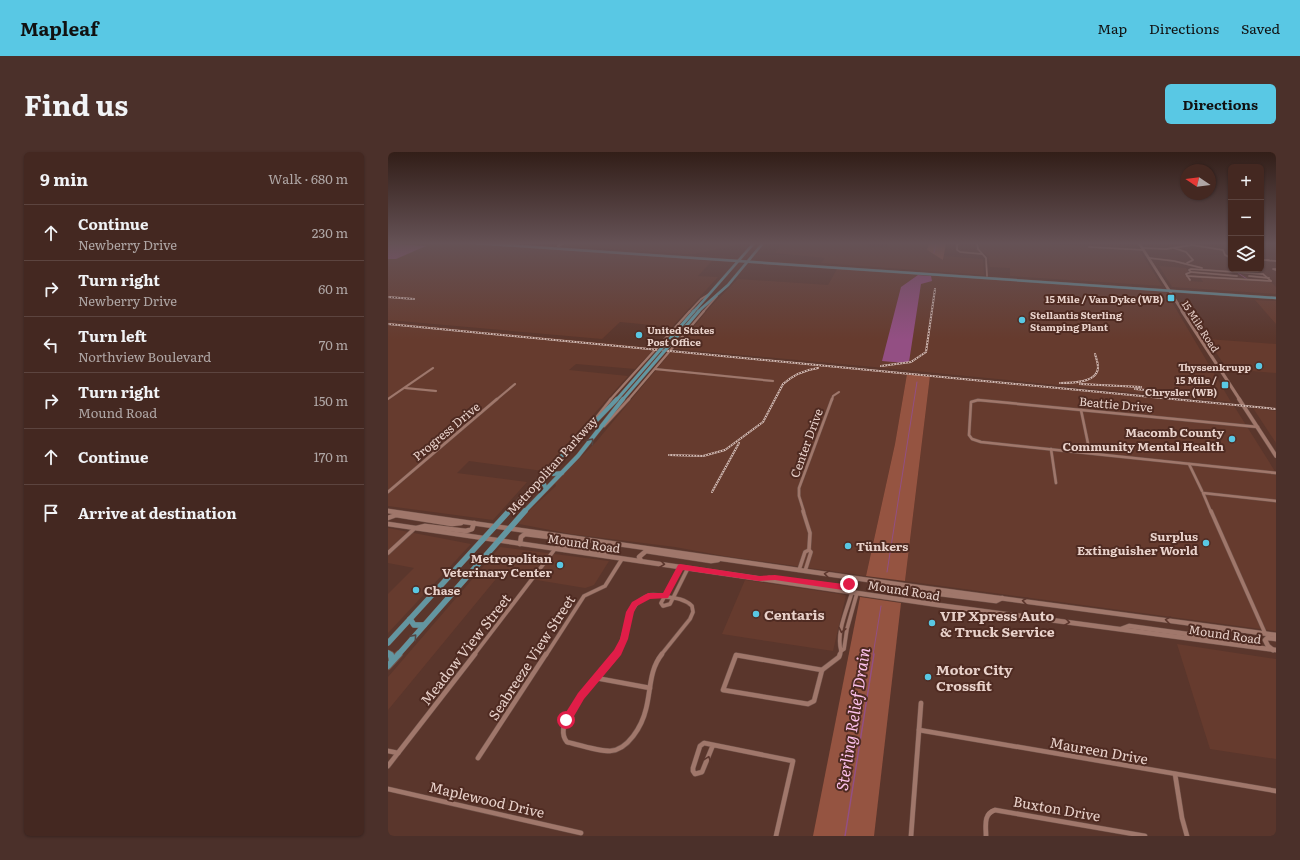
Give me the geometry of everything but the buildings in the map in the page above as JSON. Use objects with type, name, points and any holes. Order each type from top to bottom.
[{"type":"main road","name":"Metropolitan Parkway","points":[[390,664],[509,528],[562,473],[600,430],[624,398],[702,308],[737,275]]},
{"type":"main road","points":[[938,275],[1017,281],[1114,284],[1276,297]]},
{"type":"main road","points":[[972,275],[1092,284],[1110,287],[1169,289]]},
{"type":"main road","name":"15 Mile Road","points":[[1160,275],[1276,456]]},
{"type":"main road","name":"Metropolitan Parkway","points":[[388,643],[494,526],[551,469],[619,397],[724,276]]},
{"type":"main road","points":[[724,276],[726,278],[733,279]]},
{"type":"main road","points":[[996,279],[1000,278],[999,277]]},
{"type":"main road","points":[[1017,281],[1016,279],[1020,278]]},
{"type":"main road","points":[[1110,287],[1110,285],[1114,284]]},
{"type":"main road","points":[[716,285],[722,285],[725,287]]},
{"type":"main road","points":[[551,469],[554,474],[562,473]]},
{"type":"main road","points":[[536,484],[544,484],[546,489]]},
{"type":"main road","name":"Mound Road","points":[[388,511],[613,544],[806,570],[845,577],[1276,635]]},
{"type":"main road","points":[[388,518],[396,516],[452,524],[468,522]]},
{"type":"main road","points":[[414,529],[425,526],[466,531],[472,529],[474,523]]},
{"type":"main road","name":"Mound Road","points":[[388,524],[938,605],[1275,650]]},
{"type":"main road","points":[[520,544],[521,537],[527,534],[590,543],[602,542]]},
{"type":"main road","points":[[555,549],[564,547],[606,552],[611,549],[613,544]]},
{"type":"main road","points":[[642,562],[639,557],[646,551],[711,561],[724,559]]},
{"type":"main road","points":[[759,578],[775,578],[843,587],[850,583],[850,580],[845,577]]},
{"type":"main road","points":[[938,605],[931,599],[932,593],[996,601],[1002,598]]},
{"type":"main road","points":[[410,619],[414,625],[424,625]]},
{"type":"main road","points":[[1121,630],[1128,626],[1221,639],[1224,638],[1225,635],[1222,631],[1214,627]]},
{"type":"main road","points":[[1275,650],[1268,646],[1265,640],[1267,638],[1276,639]]},
{"type":"main road","points":[[388,653],[391,655],[390,664]]},
{"type":"street","points":[[1226,275],[1237,276]]},
{"type":"street","points":[[1226,275],[1229,278]]},
{"type":"street","points":[[1266,275],[1269,278]]},
{"type":"street","points":[[1187,276],[1271,281],[1269,278]]},
{"type":"street","points":[[1187,276],[1190,280]]},
{"type":"street","points":[[1249,276],[1269,278]]},
{"type":"street","points":[[600,430],[619,411],[720,291]]},
{"type":"street","points":[[587,431],[597,416],[659,345],[700,299],[709,294]]},
{"type":"street","points":[[659,345],[674,347]]},
{"type":"street","points":[[652,354],[666,355]]},
{"type":"street","points":[[388,399],[433,368]]},
{"type":"street","points":[[655,369],[773,381]]},
{"type":"street","name":"Progress Drive","points":[[388,492],[515,384]]},
{"type":"street","points":[[405,388],[436,391]]},
{"type":"street","name":"Center Drive","points":[[806,570],[811,552],[809,550],[811,533],[800,500],[799,488],[833,396],[839,392]]},
{"type":"street","name":"Beattie Drive","points":[[1051,449],[981,442],[972,439],[969,435],[970,403],[972,401],[981,400],[1258,427]]},
{"type":"street","points":[[1080,410],[1090,453]]},
{"type":"street","points":[[1056,483],[1051,449],[1276,473]]},
{"type":"street","points":[[1189,464],[1265,633]]},
{"type":"street","points":[[1202,492],[1276,501]]},
{"type":"street","points":[[388,554],[414,529]]},
{"type":"street","name":"Meadow View Street","points":[[398,754],[555,549]]},
{"type":"street","name":"Center Drive","points":[[799,570],[805,552],[809,550]]},
{"type":"street","name":"Seabreeze View Street","points":[[478,758],[584,596],[587,593],[605,586],[622,559]]},
{"type":"street","points":[[669,597],[680,567]]},
{"type":"street","points":[[669,597],[688,568]]},
{"type":"street","points":[[822,670],[736,655],[723,690],[811,704],[814,701],[822,670],[839,657],[841,651],[839,648],[842,627],[855,592]]},
{"type":"street","points":[[652,595],[669,597],[688,602],[692,606],[692,612],[690,619],[657,660],[654,667],[646,711],[633,737],[627,744],[619,749],[606,751],[572,744],[565,740],[562,734],[563,726],[577,701],[619,650],[624,639],[631,609],[636,602],[652,595]]},
{"type":"street","points":[[596,678],[650,688]]},
{"type":"street","points":[[911,836],[921,703]]},
{"type":"street","name":"Maureen Drive","points":[[919,730],[1276,791]]},
{"type":"street","points":[[713,745],[702,772],[695,774],[693,768],[701,744],[713,745],[793,761],[776,836]]},
{"type":"street","points":[[388,751],[398,754],[388,766]]},
{"type":"street","points":[[1175,774],[1182,818],[1187,836]]},
{"type":"street","name":"Maplewood Drive","points":[[388,790],[581,833]]},
{"type":"street","name":"Buxton Drive","points":[[986,836],[986,816],[988,812],[995,810],[1112,833],[1145,836]]},
{"type":"shaded area","points":[[388,275],[699,275],[698,276],[718,277],[672,327],[620,322],[602,339],[388,320]]},
{"type":"shaded area","name":"Stellantis Sterling Stamping Plant","points":[[834,275],[922,275],[1166,292],[1231,402],[675,349],[711,306],[738,279],[828,285]]},
{"type":"shaded area","points":[[918,275],[931,276],[932,281],[921,284],[909,362],[882,361],[901,287]]},
{"type":"shaded area","points":[[1155,275],[1162,286],[1010,276]]},
{"type":"shaded area","points":[[1165,275],[1185,275],[1190,281],[1203,282],[1200,277],[1271,282],[1276,287],[1276,294],[1172,287]]},
{"type":"shaded area","points":[[1255,300],[1276,301],[1276,324]]},
{"type":"shaded area","points":[[388,322],[655,348],[635,369],[576,364],[569,370],[628,376],[543,471],[469,461],[457,473],[527,482],[493,520],[388,506]]},
{"type":"shaded area","points":[[1207,339],[1276,344],[1276,373],[1227,369]]},
{"type":"shaded area","points":[[671,352],[907,374],[895,444],[866,576],[724,556],[675,547],[571,534],[519,524],[531,509],[556,486],[555,483],[596,442]]},
{"type":"shaded area","points":[[907,374],[930,376],[905,581],[866,576],[895,444]]},
{"type":"shaded area","points":[[930,376],[1234,406],[1276,473],[1276,631],[905,581]]},
{"type":"shaded area","points":[[1253,408],[1276,411],[1276,443]]},
{"type":"shaded area","points":[[388,528],[471,544],[388,633],[388,594],[414,568],[388,563]]},
{"type":"shaded area","points":[[500,547],[609,561],[594,585],[585,588],[500,574],[388,710],[388,677]]},
{"type":"shaded area","points":[[745,580],[846,595],[833,651],[722,634]]},
{"type":"shaded area","name":"Sterling Relief Drain","points":[[860,597],[901,603],[874,836],[813,836]]},
{"type":"shaded area","points":[[1177,644],[1276,659],[1276,759],[1210,749]]},
{"type":"waterway","points":[[1241,275],[1247,279]]},
{"type":"waterway","name":"Sterling Relief Drain","points":[[887,572],[917,382]]},
{"type":"waterway","name":"Sterling Relief Drain","points":[[873,655],[881,606]]},
{"type":"waterway","name":"Sterling Relief Drain","points":[[845,836],[874,654]]},
{"type":"railway","points":[[881,366],[911,362],[926,352],[935,289]]},
{"type":"railway","points":[[388,297],[414,299]]},
{"type":"railway","points":[[388,324],[1276,409]]},
{"type":"railway","points":[[1060,383],[1083,381],[1094,376],[1098,367],[1095,354]]},
{"type":"railway","points":[[669,455],[703,456],[725,450],[763,422],[783,384],[799,373],[818,368]]},
{"type":"railway","points":[[1080,384],[1141,387]]},
{"type":"railway","points":[[1135,389],[1208,396]]},
{"type":"railway","points":[[712,492],[739,443]]},
{"type":"place","name":"15 Mile / Van Dyke (WB)","points":[[1171,298]]},
{"type":"place","name":"Stellantis Sterling Stamping Plant","points":[[1022,320]]},
{"type":"place","name":"United States Post Office","points":[[639,335]]},
{"type":"place","name":"Thyssenkrupp","points":[[1259,366]]},
{"type":"place","name":"15 Mile / Chrysler (WB)","points":[[1225,385]]},
{"type":"place","name":"Macomb County Community Mental Health","points":[[1232,439]]},
{"type":"place","name":"Surplus Extinguisher World","points":[[1206,543]]},
{"type":"place","name":"Tünkers","points":[[848,546]]},
{"type":"place","name":"Metropolitan Veterinary Center","points":[[560,565]]},
{"type":"place","name":"Chase","points":[[416,590]]},
{"type":"place","name":"Centaris","points":[[756,614]]},
{"type":"place","name":"VIP Xpress Auto & Truck Service","points":[[932,623]]},
{"type":"place","name":"Motor City Crossfit","points":[[928,677]]},
{"type":"route","points":[[566,720],[577,701],[618,653],[624,639],[630,612],[634,604],[648,596],[665,596],[680,567],[759,578],[775,578],[843,587],[849,584]]}]
